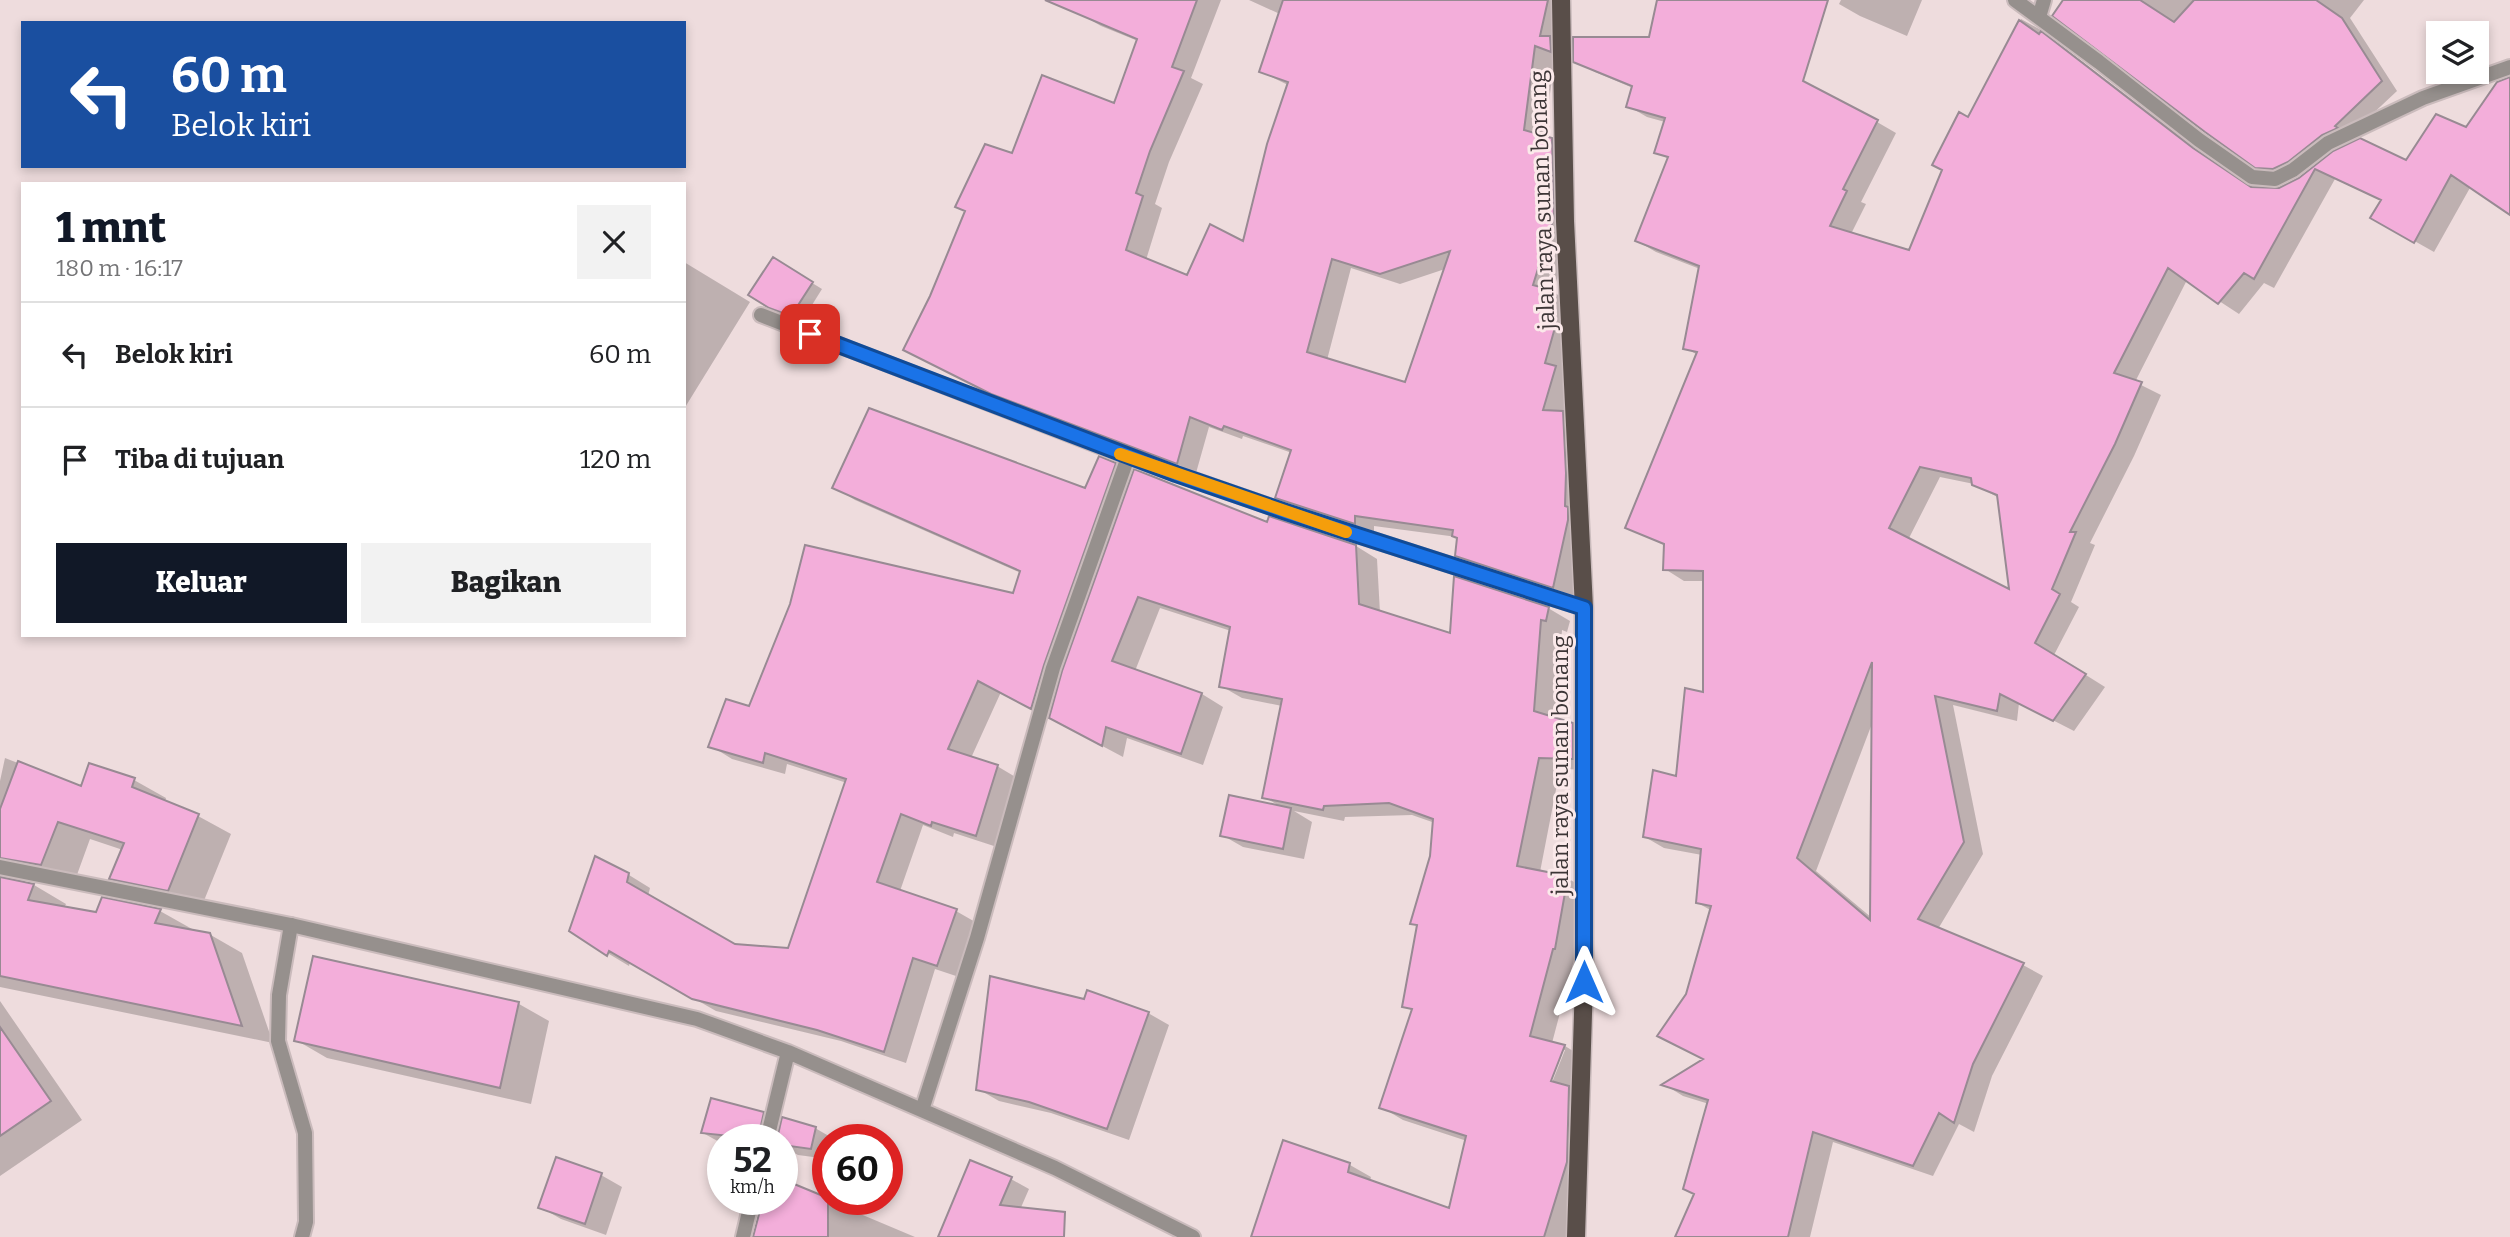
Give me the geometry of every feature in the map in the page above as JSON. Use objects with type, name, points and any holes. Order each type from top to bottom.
[{"type":"main road","name":"jalan raya sunan bonang","points":[[1561,0],[1564,220],[1584,608],[1584,982],[1576,1237]]},
{"type":"street","points":[[2015,0],[2252,177],[2275,179],[2293,170],[2328,143],[2423,98],[2510,67]]},
{"type":"street","points":[[2039,17],[2045,0]]},
{"type":"street","points":[[761,315],[1128,457],[1286,512],[1584,608]]},
{"type":"street","points":[[922,1110],[977,938],[1053,668],[1128,457]]},
{"type":"street","points":[[0,867],[290,925],[697,1019],[788,1052],[1055,1168],[1193,1237]]},
{"type":"street","points":[[290,925],[279,995],[278,1041],[305,1133],[306,1222],[302,1237]]},
{"type":"street","points":[[771,1124],[788,1052]]},
{"type":"street","points":[[743,1237],[748,1215]]},
{"type":"building","points":[[1045,0],[1197,0],[1172,67],[1184,71],[1150,151],[1136,193],[1143,196],[1126,250],[1187,275],[1210,224],[1243,241],[1267,144],[1288,82],[1259,72],[1283,0],[1548,0],[1540,36],[1550,36],[1551,52],[1535,46],[1524,130],[1552,138],[1554,217],[1533,285],[1555,291],[1556,324],[1545,363],[1556,366],[1543,410],[1563,411],[1565,506],[1568,507],[1568,520],[1553,588],[1455,556],[1457,538],[1452,536],[1453,530],[1355,516],[1355,524],[1275,498],[1291,450],[1224,426],[1222,430],[1190,417],[1177,464],[991,394],[903,350],[930,296],[965,211],[955,207],[985,144],[1012,153],[1042,75],[1114,103],[1137,39]],"holes":[[[1450,251],[1405,382],[1307,352],[1332,259],[1380,274]]]},
{"type":"building","points":[[1657,0],[1828,0],[1803,81],[1878,120],[1843,189],[1847,191],[1830,226],[1909,250],[1942,170],[1932,165],[1959,112],[1968,117],[2019,20],[2039,34],[2041,31],[2193,148],[2251,187],[2279,188],[2299,178],[2333,151],[2360,138],[2406,160],[2436,114],[2466,127],[2497,82],[2510,77],[2510,215],[2451,175],[2414,243],[2370,218],[2381,200],[2315,169],[2254,279],[2244,273],[2218,304],[2168,268],[2114,373],[2142,382],[2115,444],[2070,532],[2076,532],[2052,589],[2060,594],[2035,643],[2086,674],[2053,721],[2000,694],[1997,711],[1935,696],[1964,842],[1918,919],[2024,963],[1973,1064],[1954,1123],[1939,1113],[1913,1166],[1813,1132],[1788,1237],[1675,1237],[1694,1194],[1683,1189],[1708,1100],[1661,1085],[1703,1059],[1657,1036],[1686,994],[1711,906],[1696,903],[1701,849],[1643,837],[1653,770],[1676,776],[1685,688],[1703,692],[1703,571],[1663,570],[1664,544],[1625,528],[1697,352],[1683,349],[1699,266],[1635,241],[1668,157],[1654,153],[1665,118],[1626,107],[1632,86],[1573,62],[1573,37],[1649,37]],"holes":[[[1920,467],[1971,478],[1972,485],[1997,495],[2009,589],[1889,528]],[[1872,662],[1870,920],[1797,858]]]},
{"type":"building","points":[[2063,0],[2140,0],[2174,22],[2194,0],[2316,0],[2342,18],[2382,81],[2335,126],[2338,128],[2322,135],[2288,162],[2273,169],[2255,168],[2052,16]]},
{"type":"building","points":[[773,257],[813,282],[791,316],[769,308],[748,295]]},
{"type":"building","points":[[869,408],[1085,488],[1099,456],[1116,463],[1031,709],[978,681],[948,749],[998,765],[976,836],[932,822],[931,826],[901,814],[877,882],[957,909],[937,966],[913,958],[884,1052],[817,1030],[692,999],[609,951],[607,956],[569,931],[595,856],[629,873],[627,882],[735,944],[788,948],[846,779],[765,753],[763,763],[708,747],[726,699],[749,706],[790,604],[805,545],[1013,593],[1020,571],[832,488]]},
{"type":"building","points":[[1134,469],[1267,522],[1269,516],[1356,545],[1359,604],[1450,633],[1454,576],[1549,607],[1546,621],[1541,620],[1534,711],[1573,723],[1573,759],[1539,758],[1517,866],[1568,876],[1555,949],[1530,1036],[1565,1045],[1551,1081],[1569,1086],[1567,1162],[1544,1237],[1251,1237],[1283,1140],[1350,1163],[1348,1172],[1449,1208],[1466,1136],[1379,1108],[1412,1009],[1402,1007],[1417,925],[1410,924],[1430,856],[1433,819],[1389,803],[1324,806],[1323,810],[1262,798],[1282,699],[1219,687],[1230,627],[1138,597],[1112,661],[1202,693],[1181,754],[1106,727],[1102,746],[1049,718],[1062,671]]},
{"type":"building","points":[[18,761],[81,786],[89,763],[135,778],[132,787],[199,814],[168,891],[109,879],[124,843],[58,822],[41,865],[0,858],[0,809]]},
{"type":"building","points":[[1229,795],[1291,808],[1283,849],[1220,836]]},
{"type":"building","points":[[0,877],[34,884],[28,900],[96,912],[102,897],[161,909],[155,923],[210,933],[242,1026],[0,976]]},
{"type":"building","points":[[313,956],[519,1002],[500,1088],[294,1041]]},
{"type":"building","points":[[990,976],[1084,999],[1087,990],[1149,1012],[1107,1129],[1029,1102],[976,1090]]},
{"type":"building","points":[[0,1027],[51,1101],[0,1136]]},
{"type":"building","points":[[711,1098],[764,1112],[761,1124],[707,1124],[707,1134],[701,1133]]},
{"type":"building","points":[[782,1117],[812,1126],[811,1149],[798,1147],[798,1124],[780,1124]]},
{"type":"building","points":[[556,1157],[602,1173],[585,1224],[538,1208]]},
{"type":"building","points":[[970,1160],[1012,1177],[1000,1205],[1065,1212],[1064,1237],[938,1237]]},
{"type":"building","points":[[798,1186],[812,1191],[812,1215],[828,1215],[828,1237],[753,1237],[759,1215],[798,1215]]},
{"type":"slow traffic","points":[[1120,454],[1346,532]]},
{"type":"route","points":[[810,334],[1176,474],[1584,608],[1584,982]]}]
